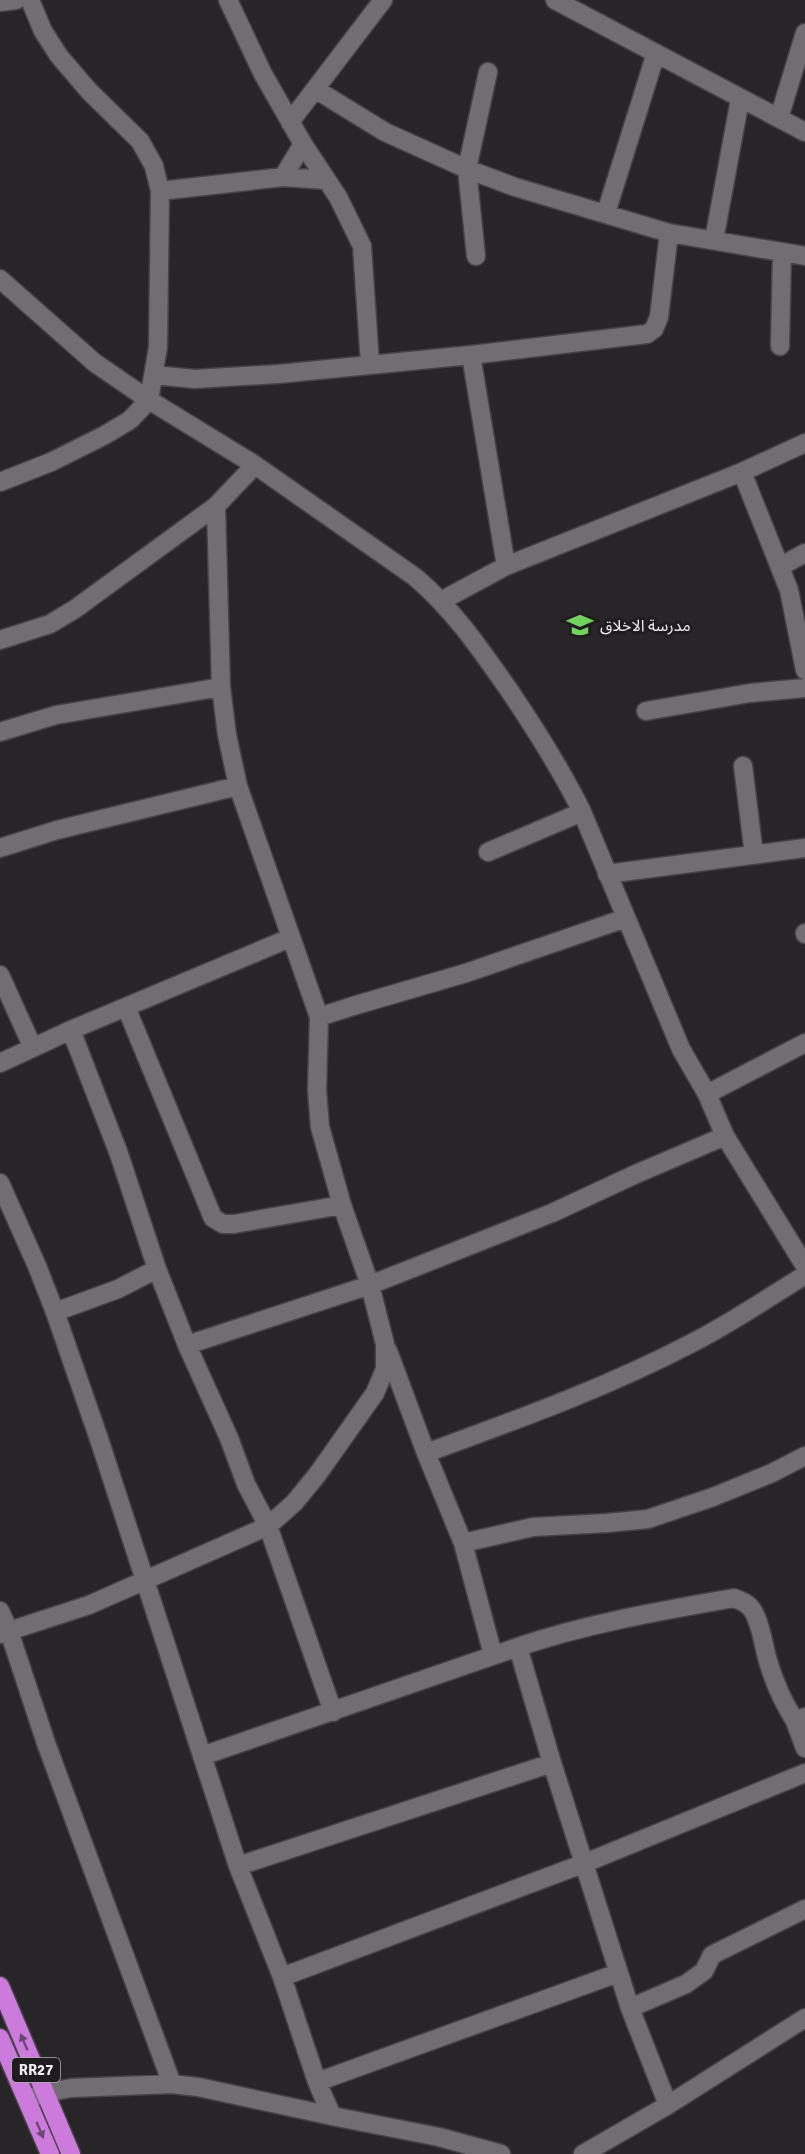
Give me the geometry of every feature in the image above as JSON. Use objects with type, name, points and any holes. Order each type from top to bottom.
[{"type":"highway","name":"RR27","points":[[0,1986],[71,2154]]},
{"type":"highway","name":"RR27","points":[[0,2038],[50,2154]]},
{"type":"street","points":[[0,2],[16,0]]},
{"type":"street","points":[[0,482],[51,462],[130,420],[149,400],[158,347],[160,191],[154,166],[140,141],[89,91],[59,56],[42,31],[30,0]]},
{"type":"street","points":[[228,0],[263,74],[303,144],[343,206],[362,246],[370,364]]},
{"type":"street","points":[[290,122],[383,0]]},
{"type":"street","points":[[555,0],[805,132]]},
{"type":"street","points":[[779,118],[805,33]]},
{"type":"street","points":[[606,213],[656,53]]},
{"type":"street","points":[[476,256],[467,169],[488,72]]},
{"type":"street","points":[[315,89],[385,132],[467,169],[515,187],[669,233],[805,256]]},
{"type":"street","points":[[714,240],[740,99]]},
{"type":"street","points":[[283,177],[303,144]]},
{"type":"street","points":[[160,191],[283,177],[326,180]]},
{"type":"street","points":[[154,375],[195,379],[278,374],[471,355],[647,334],[654,329],[659,317],[669,233]]},
{"type":"street","points":[[780,346],[782,252]]},
{"type":"street","points":[[0,279],[95,363],[149,400],[255,465],[415,577],[441,601],[481,650],[565,777],[582,812],[681,1049],[707,1094],[725,1136],[805,1266]]},
{"type":"street","points":[[471,355],[506,567]]},
{"type":"street","points":[[441,601],[506,567],[742,472],[805,443]]},
{"type":"street","points":[[0,640],[50,624],[75,609],[216,506],[255,465]]},
{"type":"street","points":[[742,472],[781,566],[795,612],[805,670]]},
{"type":"street","points":[[216,506],[221,687],[227,735],[238,786],[319,1017],[317,1090],[320,1127],[342,1205],[370,1285],[385,1344],[463,1543],[493,1655]]},
{"type":"street","points":[[781,566],[805,553]]},
{"type":"street","points":[[0,732],[56,716],[221,687]]},
{"type":"street","points":[[646,711],[750,693],[805,688]]},
{"type":"street","points":[[743,766],[754,855]]},
{"type":"street","points":[[0,848],[57,830],[238,786]]},
{"type":"street","points":[[488,852],[582,812]]},
{"type":"street","points":[[607,874],[805,848]]},
{"type":"street","points":[[319,1017],[466,973],[626,918]]},
{"type":"street","points":[[0,1063],[71,1030],[290,938]]},
{"type":"street","points":[[0,975],[33,1047]]},
{"type":"street","points":[[126,1007],[213,1218],[223,1224],[234,1224],[342,1205]]},
{"type":"street","points":[[71,1030],[119,1154],[157,1269],[187,1345],[229,1438],[246,1484],[268,1526],[333,1712]]},
{"type":"street","points":[[707,1094],[805,1043]]},
{"type":"street","points":[[187,1345],[370,1285],[552,1214],[636,1174],[725,1136]]},
{"type":"street","points":[[0,1183],[55,1312],[99,1439],[238,1866],[282,1977],[317,2082],[332,2116]]},
{"type":"street","points":[[55,1312],[118,1289],[157,1269]]},
{"type":"street","points":[[426,1453],[567,1400],[628,1374],[693,1342],[805,1275]]},
{"type":"street","points":[[4,1633],[89,1605],[268,1526],[294,1503],[317,1475],[375,1393],[385,1369],[385,1344]]},
{"type":"street","points":[[463,1543],[533,1527],[648,1519],[723,1493],[772,1473],[805,1456]]},
{"type":"street","points":[[202,1756],[559,1633],[624,1618],[734,1598],[748,1605],[754,1612],[767,1660],[780,1694],[800,1719],[805,1748]]},
{"type":"street","points":[[0,1611],[4,1633],[172,2084]]},
{"type":"street","points":[[518,1647],[618,1973],[668,2105]]},
{"type":"street","points":[[238,1866],[552,1763]]},
{"type":"street","points":[[282,1977],[585,1863],[805,1773]]},
{"type":"street","points":[[630,2008],[686,1984],[704,1971],[712,1955],[805,1908]]},
{"type":"street","points":[[317,2082],[618,1973]]},
{"type":"street","points":[[583,2154],[668,2105],[805,2018]]},
{"type":"street","points":[[28,2099],[45,2092],[71,2088],[172,2084],[198,2087],[439,2137],[501,2154]]},
{"type":"place","name":"مدرسة الاخلاق","points":[[580,625]]}]
